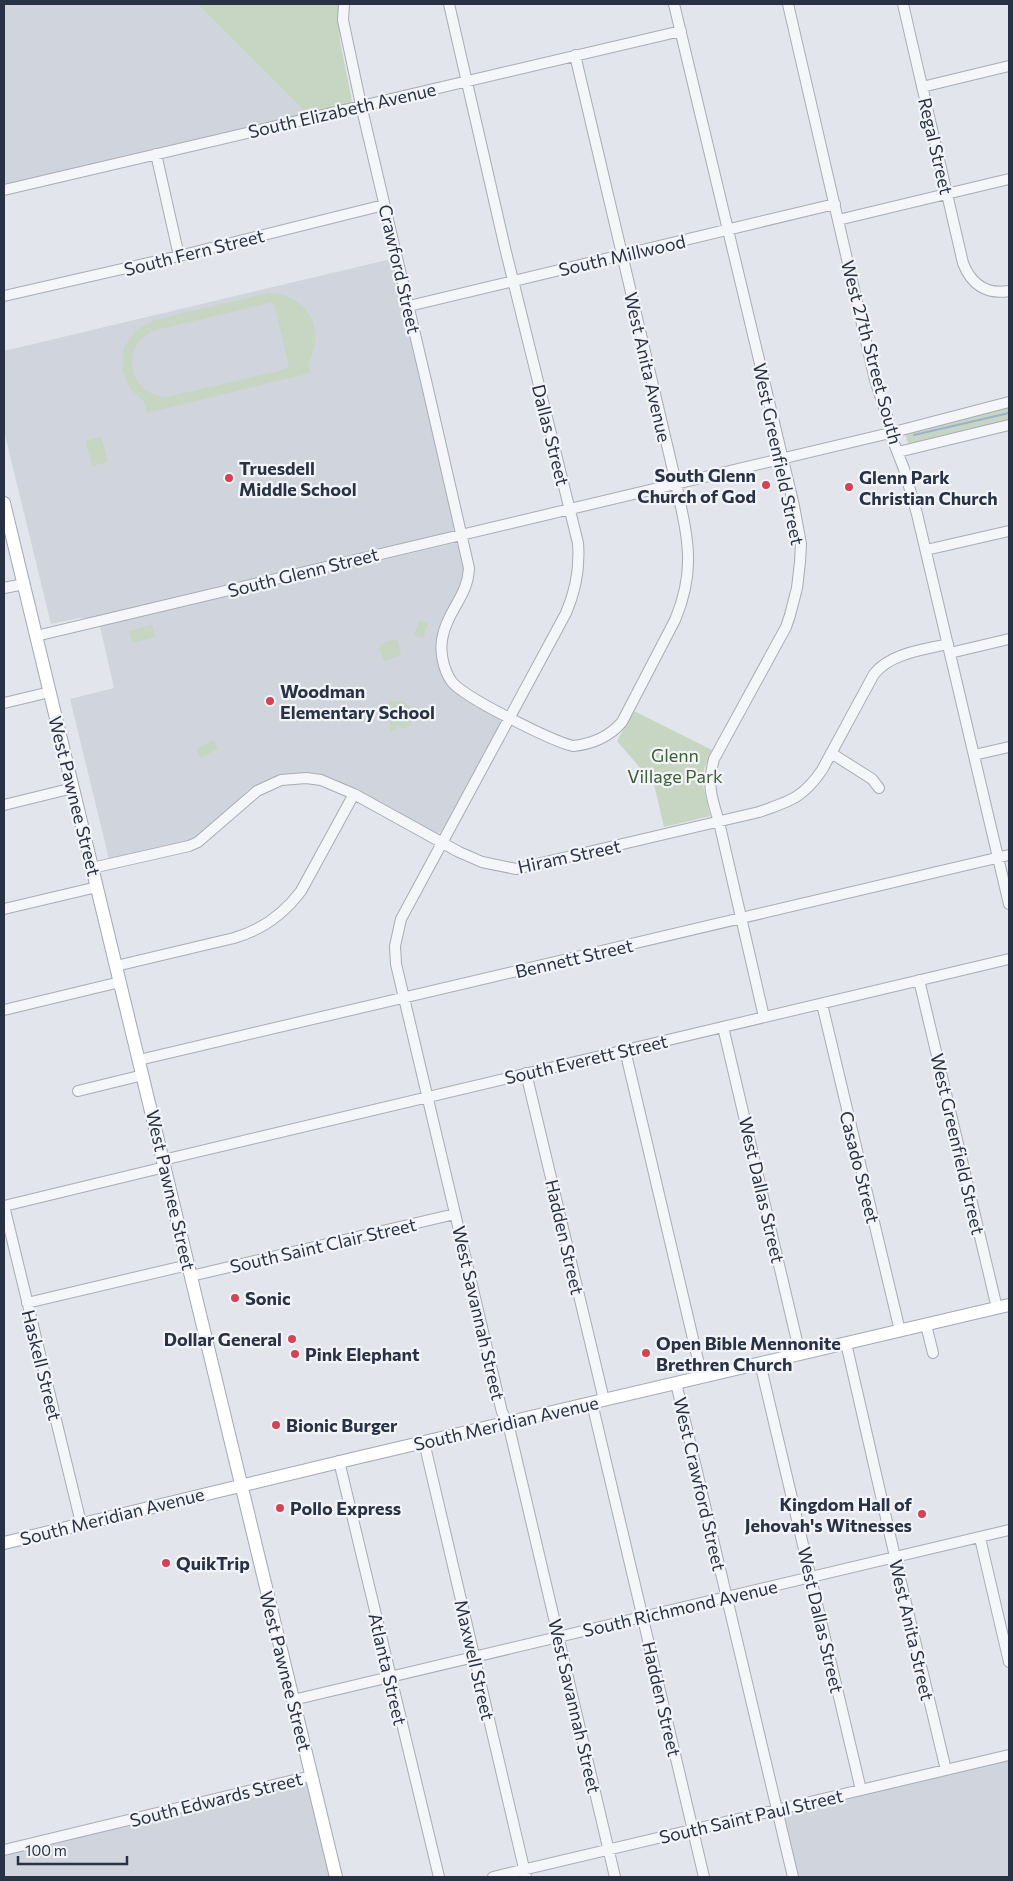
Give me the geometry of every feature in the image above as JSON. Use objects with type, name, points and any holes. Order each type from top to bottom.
[{"type":"main road","name":"West Pawnee Street","points":[[4,503],[336,1877]]},
{"type":"main road","name":"South Meridian Avenue","points":[[4,1543],[241,1485],[1003,1306]]},
{"type":"street","name":"Crawford Street","points":[[344,4],[343,20],[361,106],[462,534]]},
{"type":"street","name":"Dallas Street","points":[[442,842],[566,613],[574,595],[579,554],[449,4]]},
{"type":"street","name":"West Greenfield Street","points":[[674,4],[783,458],[801,544],[797,588],[786,627],[714,759],[709,781],[710,794],[719,822],[764,1017]]},
{"type":"street","name":"West 27th Street South","points":[[791,4],[834,204],[875,380],[887,416],[890,433],[904,469],[917,514],[1009,904]]},
{"type":"street","name":"Regal Street","points":[[903,4],[963,263],[969,277],[978,284],[992,291],[1009,291]]},
{"type":"street","name":"South Elizabeth Avenue","points":[[4,190],[680,31]]},
{"type":"street","name":"West Anita Avenue","points":[[510,717],[573,746],[606,736],[614,731],[622,722],[675,620],[686,589],[689,562],[688,541],[676,483],[575,55]]},
{"type":"street","points":[[922,87],[1009,66]]},
{"type":"street","points":[[156,154],[180,256]]},
{"type":"street","points":[[838,220],[1009,180]]},
{"type":"street","name":"South Millwood","points":[[408,306],[834,204]]},
{"type":"street","name":"South Fern Street","points":[[4,296],[180,256],[384,205]]},
{"type":"street","points":[[783,458],[1009,402]]},
{"type":"street","points":[[898,452],[1009,425]]},
{"type":"street","name":"South Glenn Street","points":[[36,636],[783,458]]},
{"type":"street","points":[[926,550],[1009,530]]},
{"type":"street","points":[[462,534],[469,568],[468,576],[463,593],[443,635],[442,656],[451,681],[464,693],[510,717]]},
{"type":"street","points":[[4,588],[24,584]]},
{"type":"street","name":"Hiram Street","points":[[92,868],[189,846],[198,842],[256,791],[281,780],[306,778],[321,780],[354,794],[482,862],[516,869],[719,822],[759,812],[794,799],[812,785],[874,674],[891,659],[1009,639]]},
{"type":"street","points":[[4,703],[50,692]]},
{"type":"street","points":[[974,755],[1009,747]]},
{"type":"street","points":[[831,753],[872,779],[879,788]]},
{"type":"street","points":[[4,805],[73,788]]},
{"type":"street","points":[[116,966],[234,938],[272,921],[290,905],[301,891],[354,794]]},
{"type":"street","name":"West Savannah Street","points":[[442,842],[401,919],[395,946],[396,964],[502,1412],[508,1423],[615,1877]]},
{"type":"street","name":"Bennett Street","points":[[140,1060],[1009,855]]},
{"type":"street","points":[[4,909],[97,886]]},
{"type":"street","name":"South Everett Street","points":[[4,1206],[428,1097],[1009,959]]},
{"type":"street","name":"West Greenfield Street","points":[[920,980],[1003,1306]]},
{"type":"street","points":[[4,1010],[120,982]]},
{"type":"street","name":"Casado Street","points":[[822,1004],[900,1331]]},
{"type":"street","name":"West Dallas Street","points":[[723,1027],[800,1354]]},
{"type":"street","name":"West Crawford Street","points":[[624,1050],[702,1377]]},
{"type":"street","name":"Hadden Street","points":[[526,1073],[598,1402],[642,1617],[704,1877]]},
{"type":"street","points":[[78,1091],[143,1075]]},
{"type":"street","name":"Haskell Street","points":[[4,1206],[81,1524]]},
{"type":"street","name":"South Saint Clair Street","points":[[27,1303],[455,1214]]},
{"type":"street","points":[[926,1325],[933,1353]]},
{"type":"street","name":"West Anita Street","points":[[846,1343],[946,1770]]},
{"type":"street","name":"West Dallas Street","points":[[760,1363],[861,1790]]},
{"type":"street","name":"West Crawford Street","points":[[676,1383],[793,1877]]},
{"type":"street","name":"Maxwell Street","points":[[424,1442],[525,1874]]},
{"type":"street","name":"Atlanta Street","points":[[339,1462],[439,1877]]},
{"type":"street","name":"South Richmond Avenue","points":[[293,1700],[1009,1530]]},
{"type":"street","points":[[980,1538],[1009,1662]]},
{"type":"street","name":"South Saint Paul Street","points":[[493,1877],[525,1874],[609,1850],[1009,1755]]},
{"type":"street","name":"South Edwards Street","points":[[4,1850],[311,1776]]},
{"type":"shaded area","points":[[4,4],[197,4],[306,113],[4,185]]},
{"type":"shaded area","name":"Truesdell Middle School","points":[[391,259],[455,526],[452,533],[96,618],[79,618],[51,624],[4,431],[4,351]]},
{"type":"shaded area","name":"Woodman Elementary School","points":[[455,543],[460,547],[465,572],[464,581],[438,638],[451,687],[458,694],[498,716],[501,723],[441,832],[435,834],[328,777],[303,773],[271,779],[248,790],[201,834],[190,840],[109,859],[70,699],[114,688],[100,626]]},
{"type":"shaded area","points":[[1009,1755],[1009,1877],[793,1877],[777,1811]]},
{"type":"shaded area","points":[[311,1776],[335,1877],[4,1877],[4,1851]]},
{"type":"green space","points":[[197,4],[338,4],[340,41],[352,101],[349,104],[306,113]]},
{"type":"green space","points":[[268,293],[288,297],[304,308],[313,323],[315,343],[309,360],[310,373],[147,413],[144,401],[130,389],[122,369],[124,347],[136,330],[155,320]],"holes":[[[274,303],[289,367],[167,397],[154,394],[144,388],[137,380],[133,370],[132,359],[135,349],[141,339],[152,331]]]},
{"type":"green space","points":[[1009,406],[1009,421],[912,444],[908,443],[905,434]]},
{"type":"green space","points":[[101,437],[108,462],[92,466],[86,441]]},
{"type":"green space","points":[[419,621],[428,625],[423,638],[414,635]]},
{"type":"green space","points":[[152,625],[155,637],[132,643],[129,631]]},
{"type":"green space","points":[[397,639],[401,655],[384,661],[379,648],[381,644]]},
{"type":"green space","points":[[389,701],[402,701],[413,709],[412,724],[403,729],[398,726],[395,730],[390,731]]},
{"type":"green space","name":"Glenn Village Park","points":[[634,711],[712,750],[704,769],[703,785],[710,816],[664,827],[654,784],[617,741]]},
{"type":"green space","points":[[213,740],[218,749],[200,758],[196,749]]},
{"type":"waterway","points":[[914,435],[1009,413]]},
{"type":"place","name":"Truesdell Middle School","points":[[229,478]]},
{"type":"place","name":"South Glenn Church of God","points":[[766,485]]},
{"type":"place","name":"Glenn Park Christian Church","points":[[849,487]]},
{"type":"place","name":"Woodman Elementary School","points":[[270,701]]},
{"type":"place","name":"Sonic","points":[[235,1298]]},
{"type":"place","name":"Dollar General","points":[[292,1339]]},
{"type":"place","name":"Open Bible Mennonite Brethren Church","points":[[646,1353]]},
{"type":"place","name":"Pink Elephant","points":[[295,1354]]},
{"type":"place","name":"Bionic Burger","points":[[276,1425]]},
{"type":"place","name":"Pollo Express","points":[[280,1508]]},
{"type":"place","name":"Kingdom Hall of Jehovah's Witnesses","points":[[922,1514]]},
{"type":"place","name":"QuikTrip","points":[[166,1563]]}]
